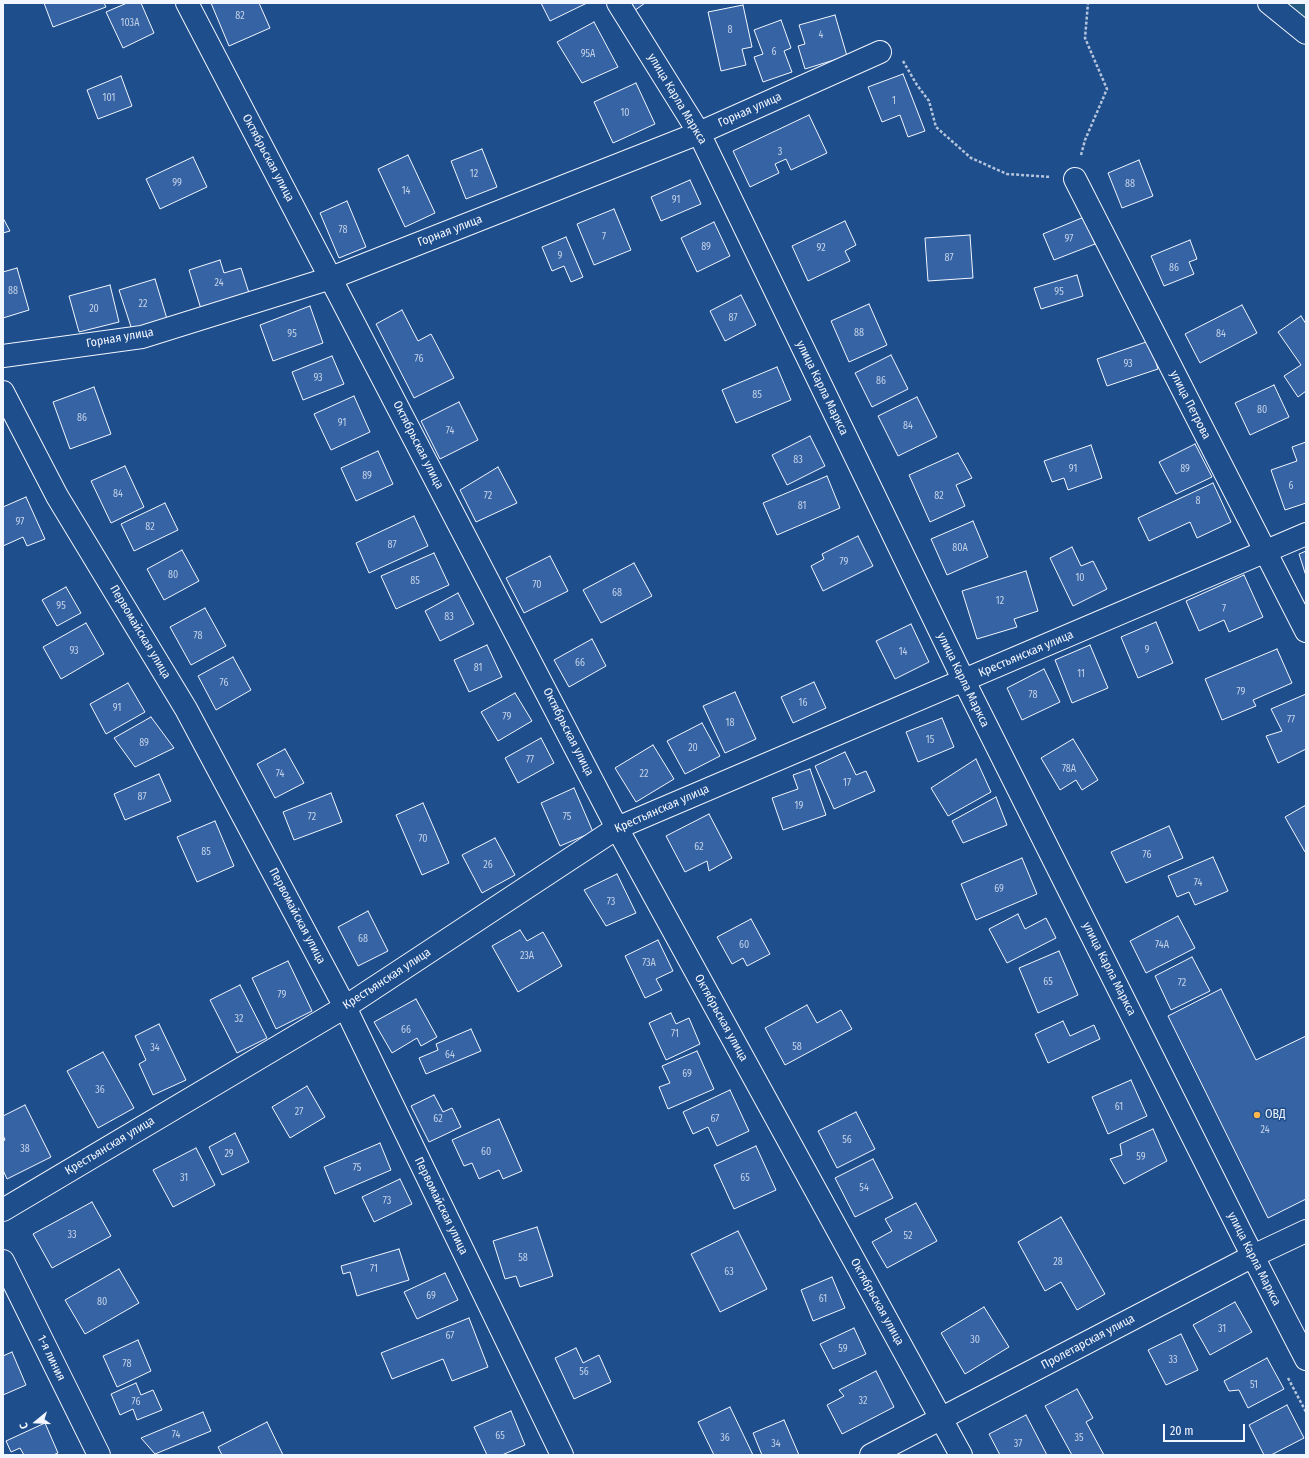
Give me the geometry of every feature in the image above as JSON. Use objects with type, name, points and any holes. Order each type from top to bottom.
[{"type":"street","name":"Октябрьская улица","points":[[187,3],[332,278],[617,828],[961,1455]]},
{"type":"street","name":"улица Карла Маркса","points":[[618,3],[699,133],[964,681],[1306,1359]]},
{"type":"street","points":[[1269,3],[1306,33]]},
{"type":"street","name":"Горная улица","points":[[3,356],[142,337],[332,278],[699,133],[880,52]]},
{"type":"street","name":"улица Петрова","points":[[1075,179],[1306,630]]},
{"type":"street","name":"Первомайская улица","points":[[3,392],[57,496],[186,709],[345,1007],[562,1455]]},
{"type":"street","name":"Крестьянская улица","points":[[3,1210],[345,1007],[617,828],[1306,534]]},
{"type":"street","name":"Пролетарская улица","points":[[871,1455],[1253,1256],[1306,1232]]},
{"type":"street","name":"1-я линия","points":[[3,1260],[99,1455]]},
{"type":"path","points":[[880,52],[898,52],[917,85],[929,101],[936,127],[971,158],[1007,174],[1075,179],[1085,140],[1107,89],[1085,38],[1088,3]]},
{"type":"shaded area","points":[[1268,3],[1306,3],[1306,35]]},
{"type":"building","points":[[44,3],[104,3],[106,7],[53,27]]},
{"type":"building","points":[[127,3],[141,3],[154,33],[123,48],[106,12]]},
{"type":"building","points":[[211,3],[259,3],[270,28],[229,46]]},
{"type":"building","points":[[541,3],[587,3],[550,21]]},
{"type":"building","points":[[628,3],[645,3],[634,11]]},
{"type":"building","points":[[743,5],[752,47],[742,49],[746,65],[721,71],[708,12]]},
{"type":"building","points":[[835,15],[847,56],[805,69],[798,46],[805,44],[799,25]]},
{"type":"building","points":[[781,20],[791,48],[784,51],[792,72],[763,82],[754,57],[763,54],[754,30]]},
{"type":"building","points":[[594,22],[618,67],[582,83],[557,42]]},
{"type":"building","points":[[903,74],[925,131],[908,137],[900,115],[882,122],[868,87]]},
{"type":"building","points":[[121,76],[132,106],[98,119],[87,90]]},
{"type":"building","points":[[636,83],[655,124],[613,143],[594,102]]},
{"type":"building","points":[[809,115],[827,153],[791,170],[786,159],[775,164],[779,173],[750,187],[733,151]]},
{"type":"building","points":[[482,149],[497,187],[466,199],[451,161]]},
{"type":"building","points":[[408,155],[435,213],[405,227],[378,169]]},
{"type":"building","points":[[193,157],[207,187],[160,209],[146,179]]},
{"type":"building","points":[[1139,160],[1153,196],[1122,208],[1108,173]]},
{"type":"building","points":[[690,180],[701,204],[661,221],[651,197]]},
{"type":"building","points":[[347,201],[366,247],[339,258],[320,213]]},
{"type":"building","points":[[614,209],[631,250],[594,265],[577,224]]},
{"type":"building","points":[[1084,217],[1095,244],[1054,260],[1043,234]]},
{"type":"building","points":[[3,218],[10,231],[3,233]]},
{"type":"building","points":[[845,221],[856,245],[845,251],[850,261],[808,281],[792,246]]},
{"type":"building","points":[[714,222],[730,256],[697,272],[681,238]]},
{"type":"building","points":[[970,235],[973,278],[928,281],[925,238]]},
{"type":"building","points":[[566,237],[583,277],[571,282],[564,266],[552,271],[542,247]]},
{"type":"building","points":[[1190,240],[1197,259],[1189,262],[1194,274],[1164,286],[1151,256]]},
{"type":"building","points":[[220,260],[224,273],[241,268],[249,293],[201,309],[189,270]]},
{"type":"building","points":[[17,268],[29,310],[3,318],[3,272]]},
{"type":"building","points":[[1077,275],[1083,296],[1041,309],[1034,288]]},
{"type":"building","points":[[155,279],[167,319],[132,330],[119,290]]},
{"type":"building","points":[[110,285],[119,322],[79,332],[69,296]]},
{"type":"building","points":[[741,295],[756,325],[725,341],[710,311]]},
{"type":"building","points":[[869,304],[887,345],[849,362],[831,321]]},
{"type":"building","points":[[1242,305],[1257,333],[1200,363],[1185,334]]},
{"type":"building","points":[[310,306],[323,343],[273,361],[260,325]]},
{"type":"building","points":[[402,310],[418,341],[431,334],[454,378],[414,398],[376,324]]},
{"type":"building","points":[[1301,316],[1306,324],[1306,391],[1298,397],[1284,376],[1301,365],[1278,332]]},
{"type":"building","points":[[1149,341],[1158,369],[1107,386],[1097,359]]},
{"type":"building","points":[[891,355],[908,389],[872,407],[855,373]]},
{"type":"building","points":[[332,356],[344,384],[303,400],[292,372]]},
{"type":"building","points":[[777,367],[791,400],[736,423],[722,390]]},
{"type":"building","points":[[1274,385],[1289,417],[1250,435],[1235,403]]},
{"type":"building","points":[[94,387],[111,434],[70,449],[53,402]]},
{"type":"building","points":[[354,396],[370,432],[331,450],[314,414]]},
{"type":"building","points":[[917,397],[937,437],[898,456],[878,416]]},
{"type":"building","points":[[459,402],[478,440],[440,459],[421,421]]},
{"type":"building","points":[[810,436],[825,466],[787,485],[772,455]]},
{"type":"building","points":[[1306,442],[1306,503],[1285,510],[1271,470],[1297,461],[1292,447]]},
{"type":"building","points":[[1195,444],[1212,477],[1176,494],[1159,462]]},
{"type":"building","points":[[1091,445],[1102,478],[1068,490],[1064,478],[1052,482],[1044,461]]},
{"type":"building","points":[[378,451],[393,484],[356,501],[341,468]]},
{"type":"building","points":[[958,453],[972,478],[956,485],[965,506],[930,522],[909,475]]},
{"type":"building","points":[[125,466],[144,507],[111,523],[91,481]]},
{"type":"building","points":[[498,467],[517,503],[476,522],[460,490]]},
{"type":"building","points":[[827,476],[840,508],[777,535],[763,503]]},
{"type":"building","points":[[1213,483],[1231,522],[1197,538],[1190,522],[1149,541],[1138,518]]},
{"type":"building","points":[[26,497],[45,539],[27,546],[23,537],[3,546],[3,507]]},
{"type":"building","points":[[165,503],[178,530],[134,551],[121,524]]},
{"type":"building","points":[[414,516],[428,546],[369,573],[356,543]]},
{"type":"building","points":[[973,521],[988,557],[947,575],[931,539]]},
{"type":"building","points":[[858,536],[873,566],[823,591],[811,566],[824,559],[822,554]]},
{"type":"building","points":[[1072,547],[1081,566],[1093,561],[1107,589],[1073,606],[1050,558]]},
{"type":"building","points":[[182,550],[199,581],[164,600],[147,569]]},
{"type":"building","points":[[1306,551],[1306,576],[1299,554]]},
{"type":"building","points":[[434,553],[449,585],[396,609],[381,576]]},
{"type":"building","points":[[550,556],[568,591],[524,613],[506,578]]},
{"type":"building","points":[[634,563],[652,596],[601,623],[583,590]]},
{"type":"building","points":[[1026,571],[1038,611],[1014,619],[1017,627],[977,639],[962,591]]},
{"type":"building","points":[[1244,575],[1263,617],[1229,632],[1224,620],[1199,631],[1186,601]]},
{"type":"building","points":[[66,587],[81,613],[57,626],[42,600]]},
{"type":"building","points":[[458,593],[474,624],[440,641],[425,611]]},
{"type":"building","points":[[205,608],[226,646],[191,665],[170,627]]},
{"type":"building","points":[[1156,622],[1173,663],[1138,678],[1121,637]]},
{"type":"building","points":[[86,623],[104,654],[61,679],[43,647]]},
{"type":"building","points":[[911,624],[929,662],[895,679],[876,641]]},
{"type":"building","points":[[592,639],[606,666],[569,687],[554,660]]},
{"type":"building","points":[[487,645],[502,677],[469,692],[454,660]]},
{"type":"building","points":[[1090,645],[1108,688],[1072,703],[1055,660]]},
{"type":"building","points":[[1277,649],[1292,683],[1253,700],[1256,706],[1222,720],[1205,679]]},
{"type":"building","points":[[233,657],[251,690],[216,710],[198,676]]},
{"type":"building","points":[[1044,669],[1060,702],[1022,720],[1007,688]]},
{"type":"building","points":[[814,682],[826,708],[793,723],[781,697]]},
{"type":"building","points":[[128,683],[145,712],[106,734],[90,704]]},
{"type":"building","points":[[735,692],[756,739],[725,753],[703,706]]},
{"type":"building","points":[[515,693],[532,721],[498,741],[481,712]]},
{"type":"building","points":[[1306,694],[1306,749],[1278,763],[1266,736],[1282,731],[1271,709]]},
{"type":"building","points":[[151,717],[174,748],[135,767],[114,738]]},
{"type":"building","points":[[942,718],[954,747],[918,762],[906,732]]},
{"type":"building","points":[[702,723],[720,756],[685,774],[667,741]]},
{"type":"building","points":[[541,738],[554,763],[518,783],[505,758]]},
{"type":"building","points":[[1073,739],[1098,780],[1082,790],[1076,780],[1060,790],[1041,758]]},
{"type":"building","points":[[653,745],[674,779],[636,802],[615,768]]},
{"type":"building","points":[[285,749],[304,783],[275,798],[257,764]]},
{"type":"building","points":[[845,752],[856,775],[866,771],[875,791],[834,809],[815,766]]},
{"type":"building","points":[[976,759],[991,792],[948,816],[931,788]]},
{"type":"building","points":[[810,769],[826,815],[783,830],[772,798],[798,789],[793,775]]},
{"type":"building","points":[[159,774],[171,801],[125,820],[114,794]]},
{"type":"building","points":[[574,788],[593,832],[560,846],[541,803]]},
{"type":"building","points":[[331,793],[342,822],[294,840],[283,812]]},
{"type":"building","points":[[996,797],[1007,825],[963,843],[952,821]]},
{"type":"building","points":[[423,803],[449,863],[422,875],[396,815]]},
{"type":"building","points":[[1306,805],[1306,852],[1305,852],[1285,817]]},
{"type":"building","points":[[709,814],[732,858],[709,871],[707,861],[685,872],[666,836]]},
{"type":"building","points":[[215,821],[234,866],[197,882],[177,837]]},
{"type":"building","points":[[1169,826],[1183,858],[1126,883],[1111,852]]},
{"type":"building","points":[[495,838],[515,875],[482,893],[462,855]]},
{"type":"building","points":[[1213,857],[1228,891],[1195,905],[1189,892],[1177,897],[1168,876]]},
{"type":"building","points":[[1022,858],[1037,894],[976,920],[961,884]]},
{"type":"building","points":[[617,874],[636,913],[606,926],[584,890]]},
{"type":"building","points":[[368,911],[388,951],[358,966],[338,927]]},
{"type":"building","points":[[1018,914],[1025,929],[1046,918],[1056,938],[1007,963],[989,929]]},
{"type":"building","points":[[1178,916],[1195,948],[1146,973],[1130,941]]},
{"type":"building","points":[[751,919],[770,954],[747,966],[743,958],[732,964],[717,937]]},
{"type":"building","points":[[520,930],[527,941],[543,932],[562,966],[518,992],[492,946]]},
{"type":"building","points":[[658,940],[673,971],[656,979],[662,990],[645,998],[625,956]]},
{"type":"building","points":[[1059,951],[1078,995],[1038,1013],[1019,968]]},
{"type":"building","points":[[1192,957],[1210,991],[1171,1010],[1155,976]]},
{"type":"building","points":[[288,961],[312,1011],[276,1029],[252,978]]},
{"type":"building","points":[[240,985],[267,1038],[237,1053],[210,1000]]},
{"type":"building","points":[[1221,989],[1256,1060],[1306,1036],[1306,1199],[1268,1218],[1168,1016]]},
{"type":"building","points":[[416,999],[437,1037],[421,1046],[417,1038],[392,1053],[374,1022]]},
{"type":"building","points":[[807,1005],[817,1023],[841,1010],[852,1029],[785,1065],[765,1028]]},
{"type":"building","points":[[671,1013],[676,1024],[689,1018],[700,1044],[666,1060],[649,1023]]},
{"type":"building","points":[[1063,1021],[1070,1036],[1094,1025],[1100,1039],[1048,1063],[1035,1034]]},
{"type":"building","points":[[159,1024],[186,1080],[153,1095],[139,1064],[146,1060],[135,1036]]},
{"type":"building","points":[[471,1029],[481,1051],[426,1074],[419,1058],[438,1050],[436,1044]]},
{"type":"building","points":[[697,1051],[714,1089],[668,1109],[659,1087],[670,1083],[662,1066]]},
{"type":"building","points":[[103,1052],[134,1108],[98,1128],[67,1071]]},
{"type":"building","points":[[1131,1080],[1147,1116],[1108,1134],[1092,1097]]},
{"type":"building","points":[[307,1086],[325,1117],[290,1138],[272,1107]]},
{"type":"building","points":[[730,1090],[749,1131],[717,1146],[708,1127],[693,1134],[683,1112]]},
{"type":"building","points":[[434,1095],[443,1112],[452,1108],[461,1127],[429,1142],[411,1106]]},
{"type":"building","points":[[25,1105],[51,1157],[7,1179],[3,1170],[3,1141],[5,1140],[3,1135],[3,1116]]},
{"type":"building","points":[[856,1112],[875,1149],[837,1168],[818,1131]]},
{"type":"building","points":[[499,1119],[522,1171],[503,1179],[499,1170],[479,1179],[472,1163],[464,1166],[452,1140]]},
{"type":"building","points":[[1153,1129],[1167,1161],[1124,1184],[1110,1159],[1122,1155],[1120,1144]]},
{"type":"building","points":[[235,1133],[249,1162],[222,1175],[209,1147]]},
{"type":"building","points":[[380,1143],[391,1170],[335,1194],[324,1167]]},
{"type":"building","points":[[756,1146],[776,1190],[734,1209],[714,1165]]},
{"type":"building","points":[[196,1148],[215,1185],[173,1207],[153,1170]]},
{"type":"building","points":[[873,1159],[893,1198],[855,1217],[835,1178]]},
{"type":"building","points":[[400,1179],[412,1204],[374,1222],[362,1197]]},
{"type":"building","points":[[92,1202],[111,1236],[52,1268],[33,1234]]},
{"type":"building","points":[[916,1203],[937,1241],[887,1268],[872,1242],[892,1231],[885,1219]]},
{"type":"building","points":[[1061,1217],[1105,1294],[1077,1310],[1061,1282],[1045,1291],[1018,1242]]},
{"type":"building","points":[[537,1227],[553,1276],[520,1287],[516,1276],[505,1279],[493,1241]]},
{"type":"building","points":[[738,1231],[767,1289],[720,1312],[691,1254]]},
{"type":"building","points":[[399,1249],[409,1280],[357,1296],[350,1272],[343,1274],[341,1266]]},
{"type":"building","points":[[119,1269],[139,1303],[85,1334],[65,1300]]},
{"type":"building","points":[[445,1273],[458,1300],[417,1319],[404,1292]]},
{"type":"building","points":[[832,1277],[845,1308],[813,1321],[801,1290]]},
{"type":"building","points":[[1235,1302],[1252,1332],[1210,1355],[1193,1325]]},
{"type":"building","points":[[984,1307],[1009,1347],[965,1374],[941,1333]]},
{"type":"building","points":[[469,1318],[488,1367],[452,1381],[443,1359],[392,1379],[381,1353]]},
{"type":"building","points":[[854,1328],[866,1354],[833,1369],[820,1344]]},
{"type":"building","points":[[1181,1334],[1198,1370],[1166,1385],[1148,1350]]},
{"type":"building","points":[[138,1340],[151,1371],[117,1387],[103,1356]]},
{"type":"building","points":[[576,1348],[583,1363],[599,1355],[611,1382],[574,1399],[555,1358]]},
{"type":"building","points":[[12,1352],[26,1385],[3,1395],[3,1356]]},
{"type":"building","points":[[1267,1358],[1284,1389],[1248,1408],[1239,1390],[1229,1391],[1224,1381]]},
{"type":"building","points":[[876,1371],[894,1407],[842,1434],[827,1405],[844,1396],[839,1390]]},
{"type":"building","points":[[136,1383],[141,1395],[153,1390],[162,1410],[137,1420],[133,1409],[120,1415],[111,1394]]},
{"type":"building","points":[[1077,1389],[1093,1418],[1086,1422],[1104,1455],[1072,1455],[1045,1406]]},
{"type":"building","points":[[1287,1405],[1304,1438],[1271,1455],[1264,1455],[1249,1425]]},
{"type":"building","points":[[730,1407],[753,1455],[714,1455],[698,1422]]},
{"type":"building","points":[[511,1411],[525,1445],[502,1455],[487,1455],[474,1427]]},
{"type":"building","points":[[203,1412],[211,1431],[155,1454],[141,1438]]},
{"type":"building","points":[[1026,1415],[1047,1455],[1000,1455],[989,1434]]},
{"type":"building","points":[[784,1420],[799,1455],[762,1455],[753,1433]]},
{"type":"building","points":[[267,1422],[283,1455],[222,1455],[218,1447]]},
{"type":"building","points":[[45,1423],[58,1453],[53,1455],[24,1455],[20,1448],[11,1452],[6,1441]]},
{"type":"place","name":"ОВД","points":[[1257,1115]]}]
